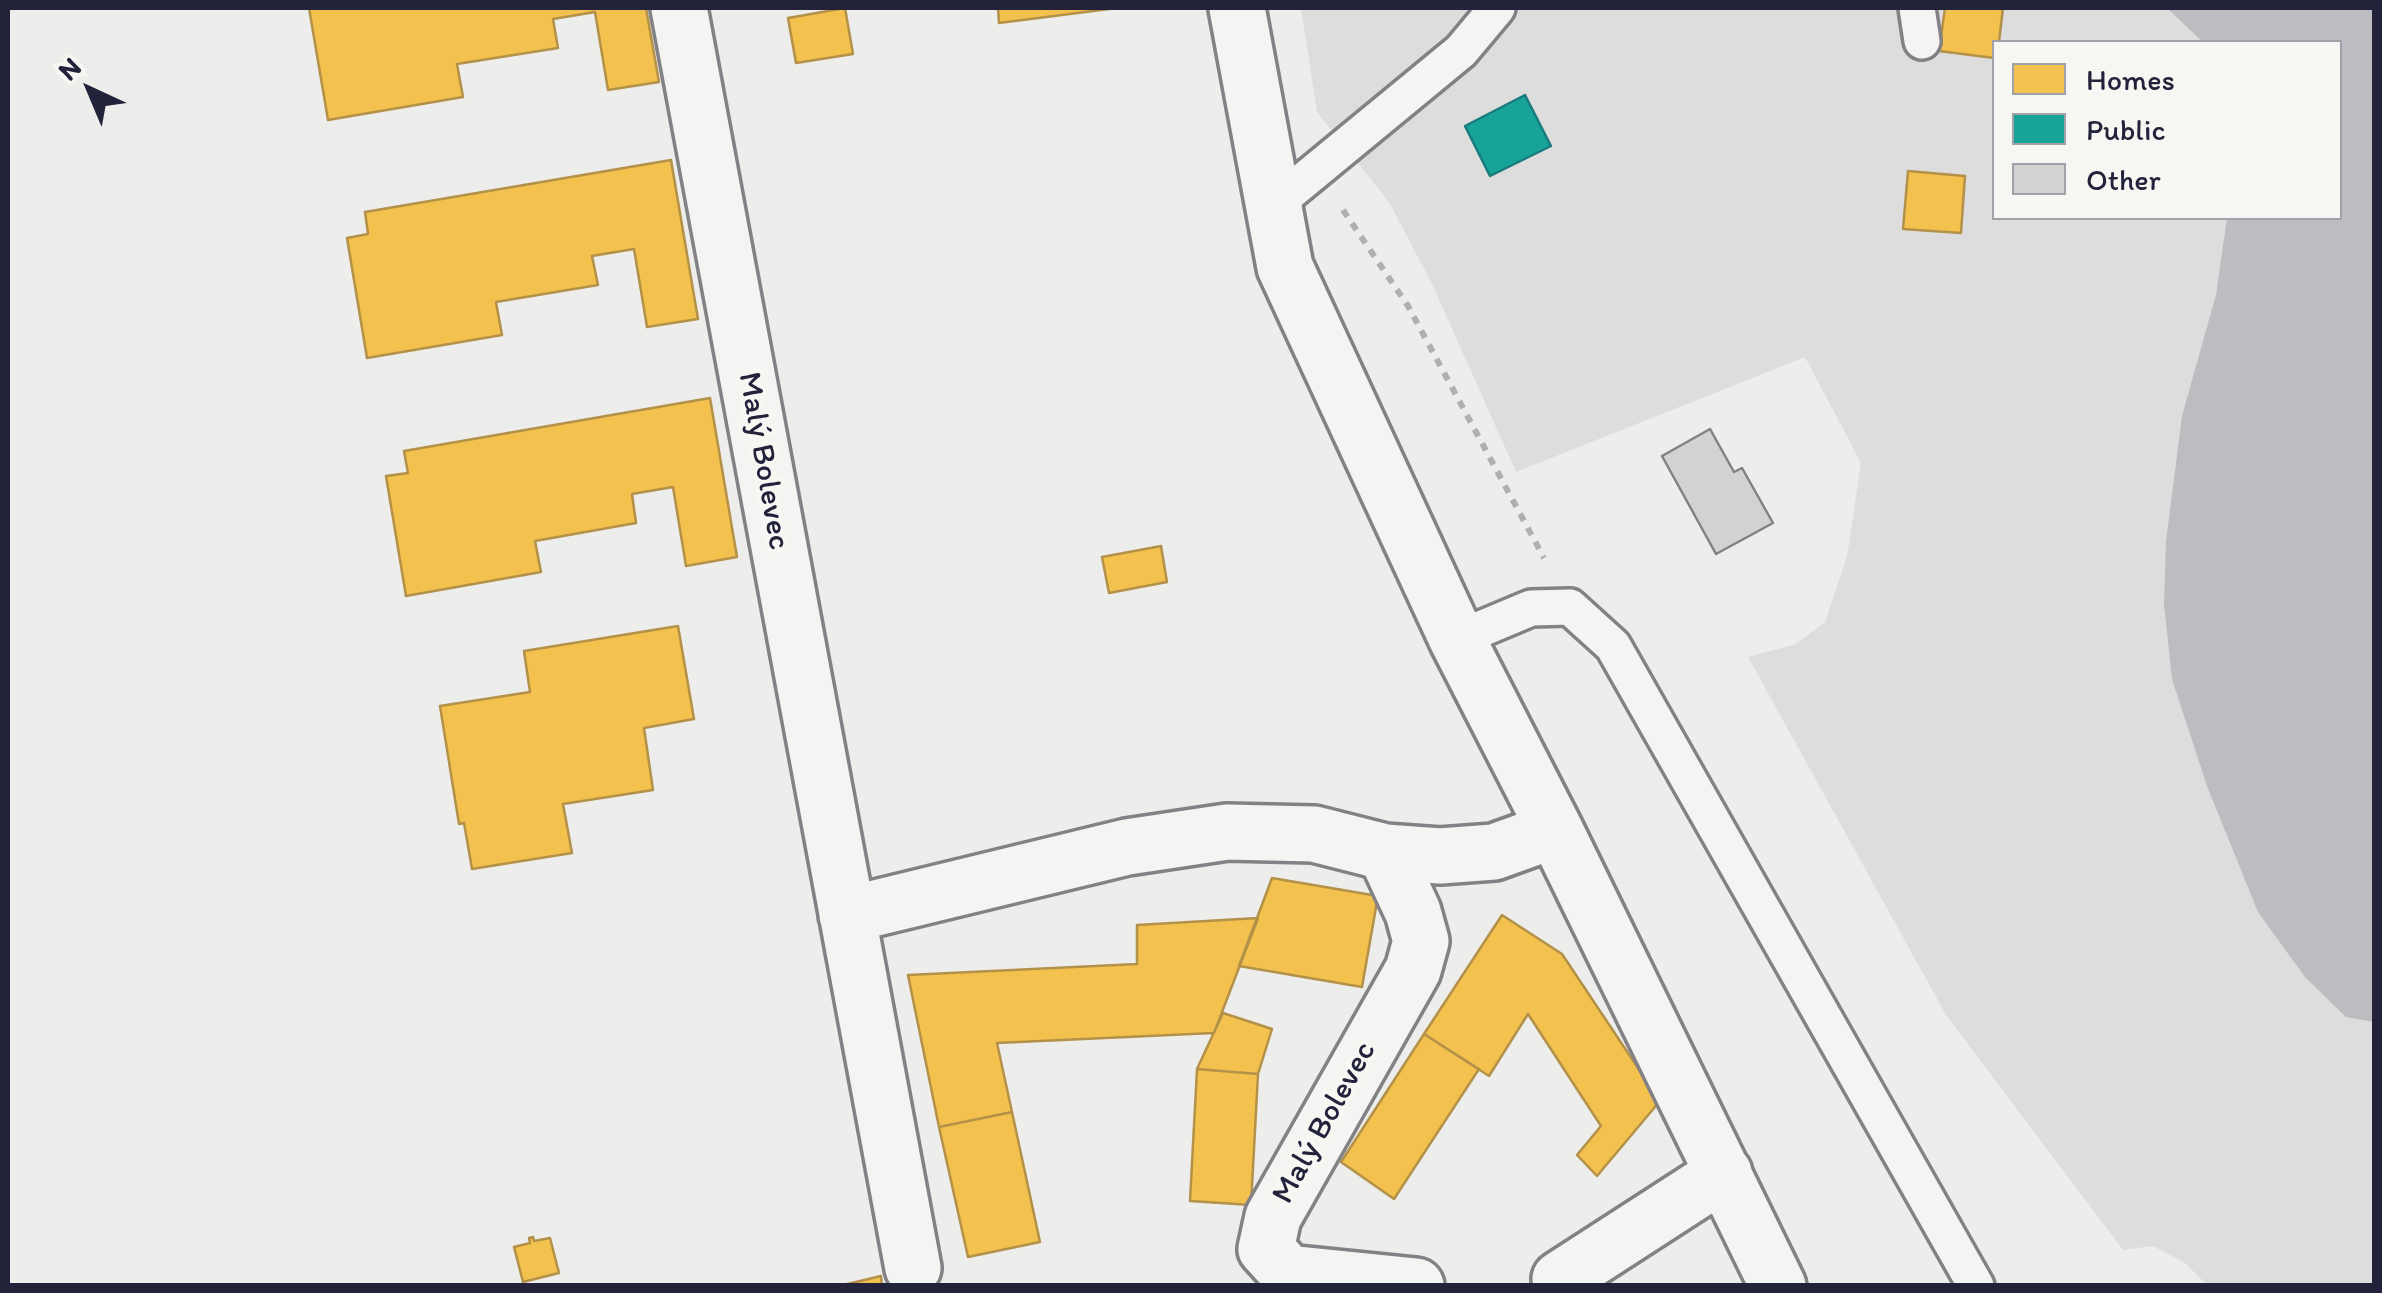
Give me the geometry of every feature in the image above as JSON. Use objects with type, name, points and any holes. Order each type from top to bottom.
[{"type":"street","name":"Malý Bolevec","points":[[679,8],[912,1268]]},
{"type":"street","points":[[1237,8],[1285,267],[1458,639],[1556,830],[1778,1286]]},
{"type":"street","points":[[847,915],[1127,848],[1226,832],[1314,834],[1385,852],[1440,856],[1494,852],[1556,830]]},
{"type":"street","name":"Malý Bolevec","points":[[1385,852],[1421,941],[1413,970],[1273,1217],[1266,1249],[1288,1274],[1416,1286]]},
{"type":"street","points":[[1559,1283],[1724,1173]]},
{"type":"lane","points":[[1274,205],[1461,52],[1498,8]]},
{"type":"lane","points":[[1458,639],[1531,608],[1570,607],[1613,646],[1976,1286]]},
{"type":"path","points":[[1323,165],[1336,200],[1408,306],[1570,607]]},
{"type":"shaded area","points":[[1301,8],[2374,8],[2374,1285],[2207,1285],[2185,1263],[2153,1246],[2123,1250],[1946,1015],[1748,657],[1796,644],[1825,622],[1847,557],[1861,463],[1805,357],[1516,472],[1433,286],[1389,202],[1317,112]]},
{"type":"shaded area","points":[[2167,8],[2374,8],[2374,1022],[2346,1017],[2305,977],[2258,912],[2207,786],[2172,679],[2164,604],[2166,542],[2182,416],[2216,295],[2227,220],[2342,220],[2342,40],[2201,40]]},
{"type":"building: Homes","points":[[309,8],[646,8],[659,82],[608,90],[595,12],[553,19],[558,48],[457,64],[463,97],[328,120]]},
{"type":"building: Homes","points":[[845,8],[853,54],[796,63],[788,18]]},
{"type":"building: Homes","points":[[998,8],[1117,8],[999,23]]},
{"type":"building: Homes","points":[[1945,8],[2003,8],[1999,40],[1992,40],[1992,58],[1939,51]]},
{"type":"building: Homes","points":[[671,160],[698,319],[647,327],[634,249],[592,256],[598,285],[496,302],[502,335],[367,358],[347,238],[368,234],[365,212]]},
{"type":"building: Homes","points":[[1908,171],[1965,176],[1961,233],[1903,229]]},
{"type":"building: Homes","points":[[710,398],[737,557],[686,566],[673,487],[632,494],[636,523],[535,541],[541,572],[406,596],[386,476],[408,473],[404,451]]},
{"type":"building: Homes","points":[[1161,546],[1167,582],[1109,593],[1102,557]]},
{"type":"building: Homes","points":[[678,626],[694,719],[644,728],[653,790],[563,804],[572,853],[472,869],[464,823],[459,824],[440,706],[530,692],[524,651]]},
{"type":"building: Homes","points":[[1272,878],[1378,896],[1362,987],[1239,966]]},
{"type":"building: Homes","points":[[1502,915],[1562,954],[1660,1101],[1597,1176],[1577,1155],[1601,1126],[1528,1014],[1489,1076],[1424,1034]]},
{"type":"building: Homes","points":[[1258,918],[1214,1033],[997,1043],[1012,1112],[939,1127],[908,975],[1137,964],[1137,925]]},
{"type":"building: Homes","points":[[1223,1013],[1272,1029],[1258,1074],[1197,1069]]},
{"type":"building: Homes","points":[[1424,1034],[1479,1069],[1394,1199],[1341,1162]]},
{"type":"building: Homes","points":[[1197,1069],[1258,1074],[1251,1205],[1190,1201]]},
{"type":"building: Homes","points":[[1012,1112],[1040,1242],[968,1257],[939,1127]]},
{"type":"building: Homes","points":[[529,1238],[534,1241],[550,1238],[559,1273],[523,1282],[514,1247],[530,1243]]},
{"type":"building: Homes","points":[[881,1276],[882,1286],[839,1286]]},
{"type":"building: Public","points":[[1525,95],[1551,146],[1490,176],[1465,126]]},
{"type":"building: Other","points":[[1710,429],[1734,472],[1742,468],[1773,523],[1716,554],[1662,456]]}]
